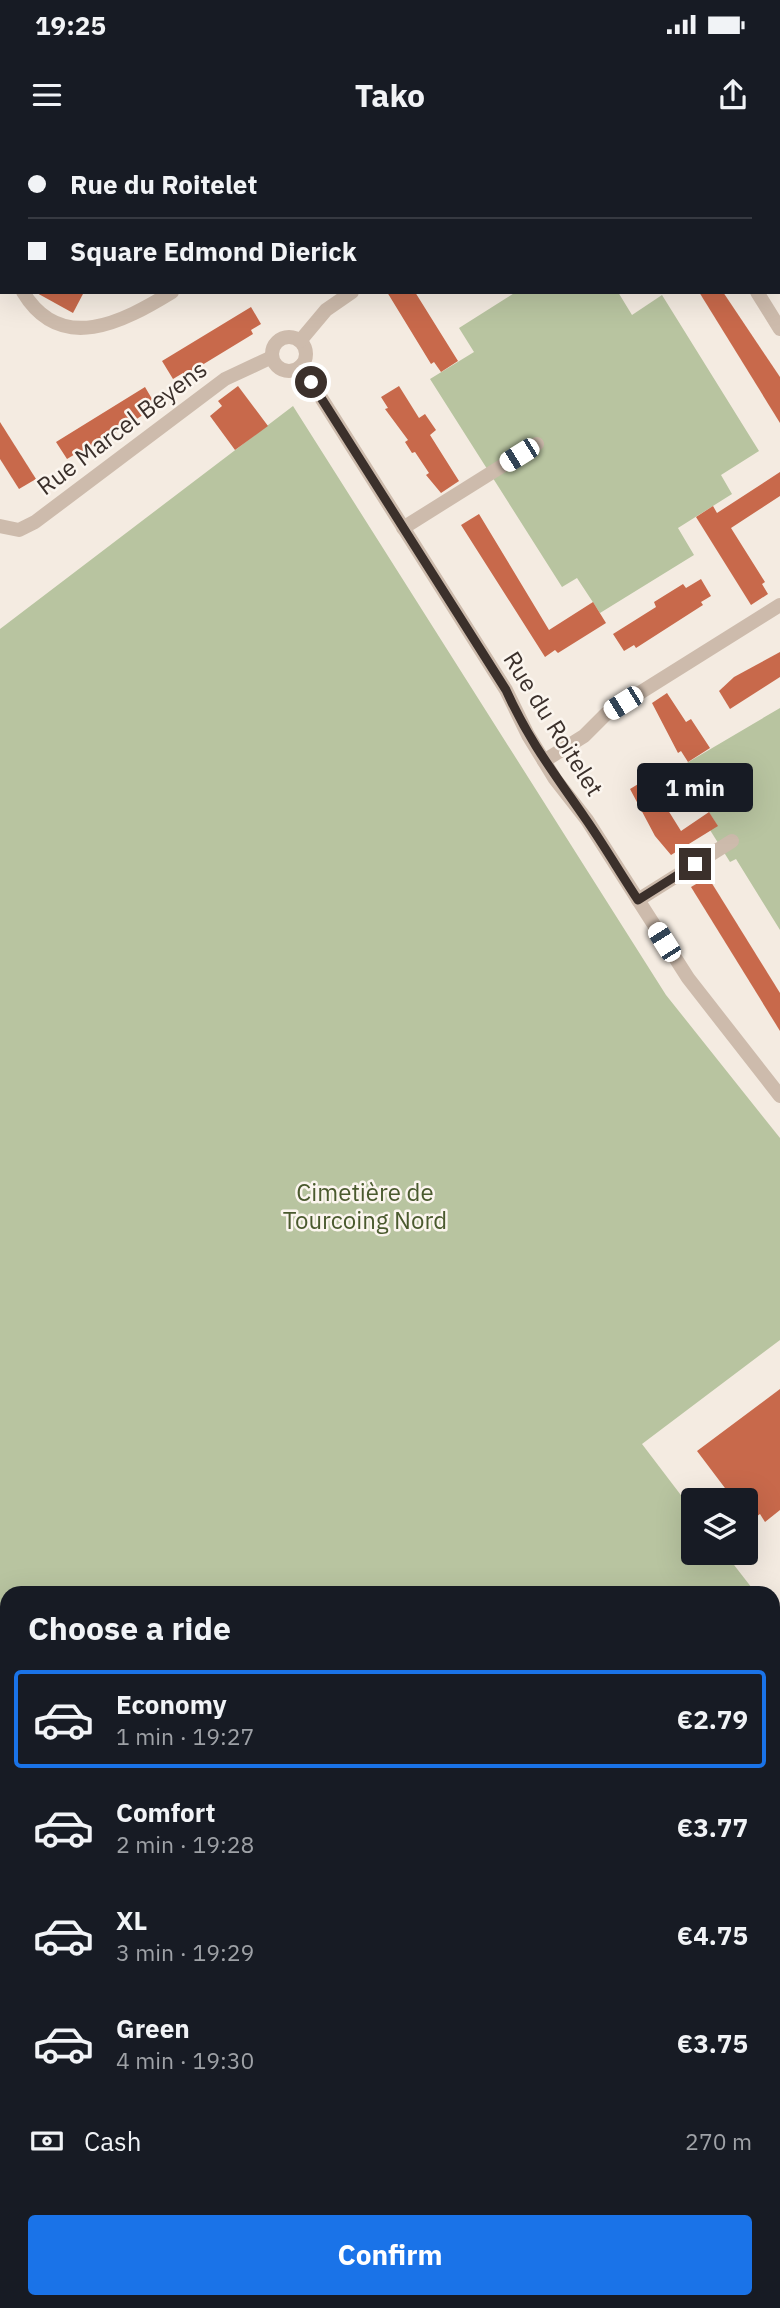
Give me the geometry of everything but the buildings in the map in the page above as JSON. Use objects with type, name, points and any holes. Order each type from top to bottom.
[{"type":"street","points":[[25,294],[46,320],[80,328],[129,317],[169,294]]},
{"type":"street","points":[[300,341],[326,310],[349,294]]},
{"type":"street","points":[[758,294],[777,319]]},
{"type":"street","points":[[292,337],[300,341],[306,353],[300,366],[284,370],[272,357],[274,345],[280,339],[292,337]]},
{"type":"street","name":"Rue Marcel Beyens","points":[[0,526],[19,530],[35,522],[225,379],[272,357]]},
{"type":"street","name":"Rue du Roitelet","points":[[300,366],[506,690],[544,761],[587,820],[688,978],[780,1096]]},
{"type":"street","points":[[403,528],[537,444]]},
{"type":"street","points":[[544,761],[584,736],[606,714],[780,605]]},
{"type":"street","points":[[638,900],[732,841]]},
{"type":"green space","points":[[513,294],[619,294],[632,315],[662,295],[759,451],[721,475],[732,494],[678,528],[694,555],[600,613],[577,578],[562,587],[430,379],[474,352],[459,328]]},
{"type":"green space","name":"Cimetière de Tourcoing Nord","points":[[293,406],[666,995],[780,1138],[780,1340],[642,1444],[681,1495],[681,1565],[734,1565],[750,1586],[0,1586],[0,629]]},
{"type":"green space","points":[[780,708],[780,930],[736,859],[730,862],[710,830],[717,825],[680,767]]},
{"type":"route","points":[[311,382],[506,690],[528,735],[555,779],[587,820],[638,900],[695,864]]}]
